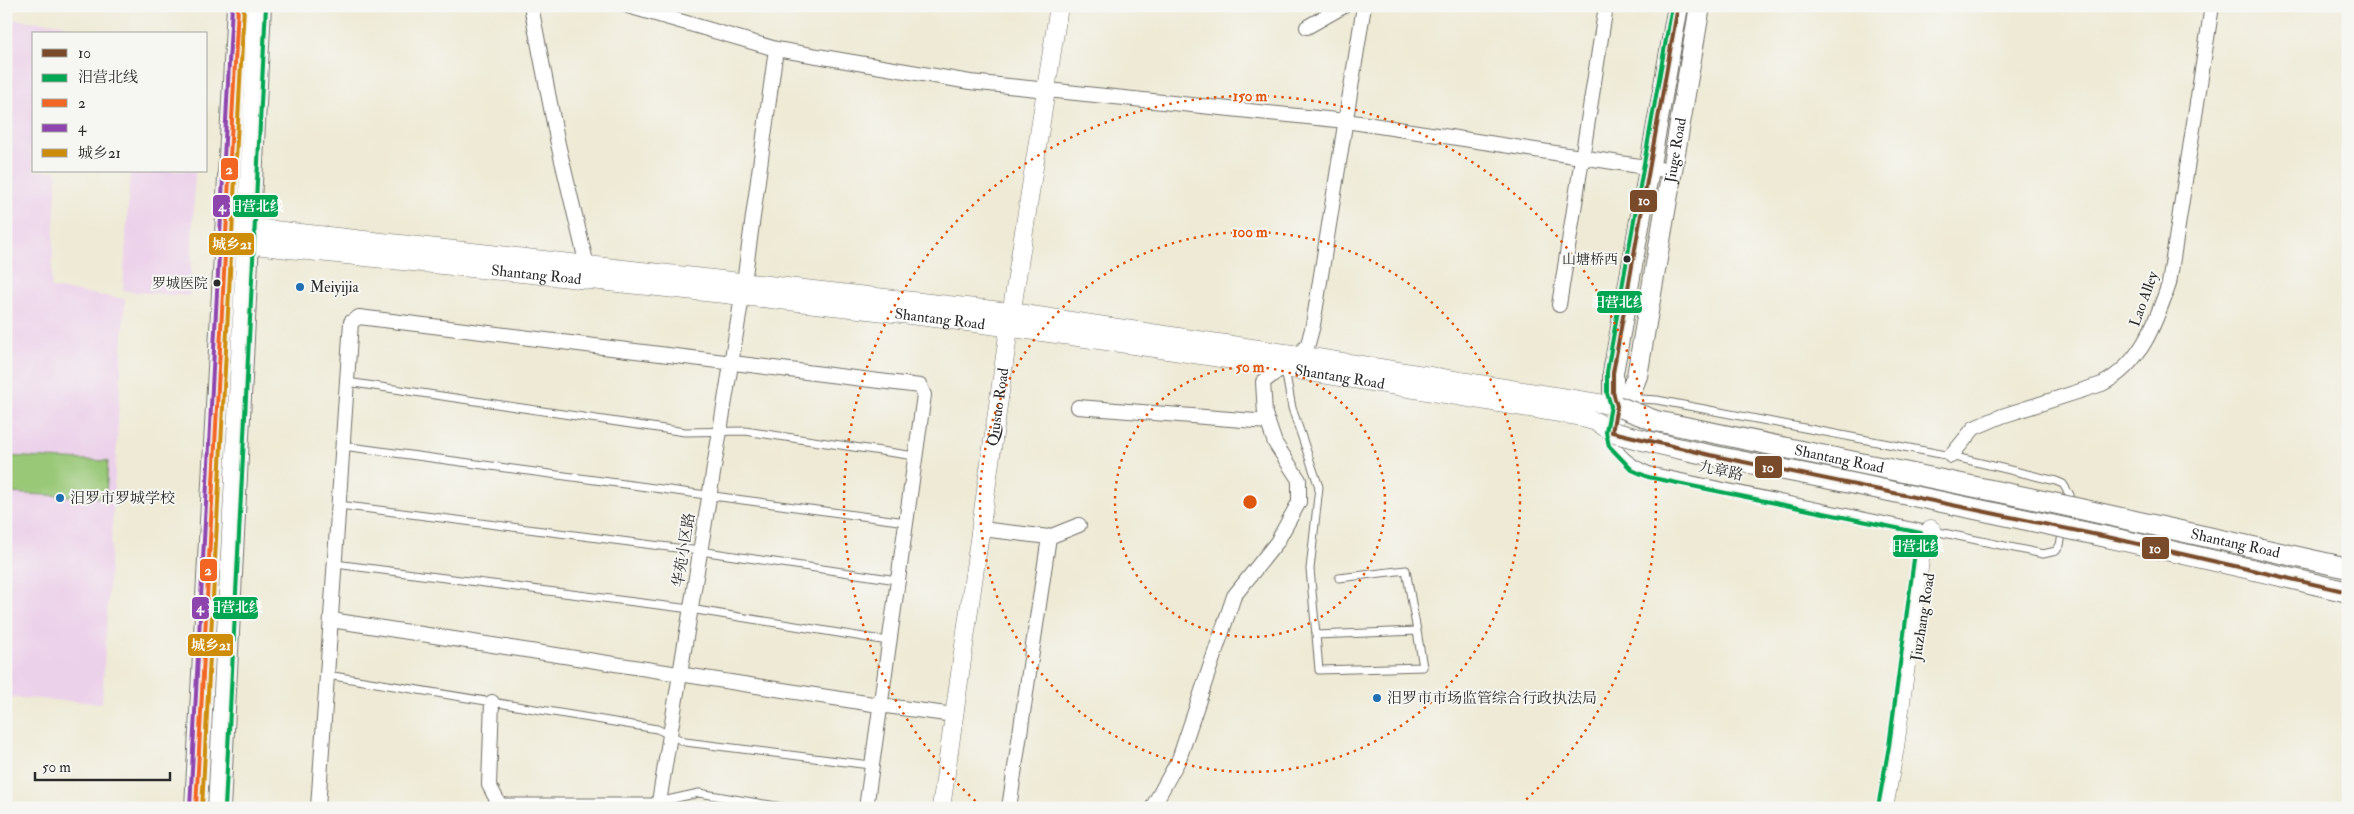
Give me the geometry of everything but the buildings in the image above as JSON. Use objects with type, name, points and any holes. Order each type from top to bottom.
[{"type":"main road","points":[[219,808],[238,235],[238,6]]},
{"type":"main road","points":[[196,808],[238,235],[260,6]]},
{"type":"main road","name":"Jiuge Road","points":[[1678,6],[1613,373],[1613,392],[1617,406],[1630,393],[1637,376],[1700,6]]},
{"type":"main road","name":"Shantang Road","points":[[1617,406],[1656,420],[2053,503],[2348,568]]},
{"type":"main road","name":"Shantang Road","points":[[1612,432],[1662,446],[1892,491],[2216,560],[2348,592]]},
{"type":"street","points":[[531,6],[558,144],[589,273]]},
{"type":"street","points":[[628,6],[776,49],[970,82],[1346,121],[1672,171]]},
{"type":"street","name":"Qiusuo Road","points":[[941,808],[1010,320],[1059,6]]},
{"type":"street","points":[[1307,27],[1344,6]]},
{"type":"street","points":[[1152,808],[1179,759],[1234,596],[1277,542],[1299,502],[1299,480],[1275,443],[1265,414],[1264,382],[1299,355],[1308,344],[1313,325],[1364,6]]},
{"type":"street","points":[[1559,305],[1606,6]]},
{"type":"street","name":"Lao Alley","points":[[1950,456],[1974,428],[2002,416],[2102,384],[2117,376],[2132,362],[2155,324],[2169,284],[2212,6]]},
{"type":"street","name":"华苑小区路","points":[[658,805],[743,290],[776,49]]},
{"type":"street","name":"Shantang Road","points":[[238,235],[1010,320],[1299,355],[1617,406]]},
{"type":"street","points":[[318,808],[352,322],[359,317],[920,386],[924,395],[870,765],[866,808]]},
{"type":"street","name":"Shantang Road","points":[[1010,320],[1576,416],[1597,422],[1612,432]]},
{"type":"street","name":"Jiuge Road","points":[[1612,432],[1617,406]]},
{"type":"street","points":[[1078,407],[1268,422]]},
{"type":"street","points":[[980,529],[1049,537],[1079,525]]},
{"type":"street","name":"Jiuzhang Road","points":[[1884,808],[1895,747],[1922,545],[1931,529]]},
{"type":"street","name":"Jiuzhang Road","points":[[1892,808],[1934,548],[1931,529]]},
{"type":"street","points":[[1009,808],[1049,537]]},
{"type":"street","points":[[331,620],[879,705],[954,714]]},
{"type":"street","points":[[492,702],[489,785],[498,805]]},
{"type":"lane","points":[[1285,366],[1292,408],[1319,487],[1310,569],[1319,670],[1423,667],[1406,570],[1339,578]]},
{"type":"lane","points":[[347,382],[685,432],[745,431],[915,456]]},
{"type":"lane","points":[[1617,406],[1641,399],[1657,400],[1950,456]]},
{"type":"lane","name":"九章路","points":[[1612,432],[1615,444],[1625,456],[1636,466],[1650,471],[2043,554],[2056,551],[2060,545],[2070,495],[2063,484],[1950,456]]},
{"type":"lane","points":[[343,446],[906,522]]},
{"type":"lane","points":[[339,505],[700,551],[897,580]]},
{"type":"lane","points":[[335,564],[690,609],[888,641]]},
{"type":"lane","points":[[1316,635],[1417,631]]},
{"type":"lane","points":[[328,675],[657,729],[685,742],[870,765]]},
{"type":"lane","points":[[498,805],[658,805],[699,793],[788,808]]},
{"type":"shaded area","name":"汨罗市罗城学校","points":[[6,19],[64,24],[64,32],[32,32],[32,172],[57,172],[51,288],[125,299],[102,703],[6,697]]},
{"type":"shaded area","name":"罗城医院","points":[[130,172],[195,172],[190,296],[123,291]]},
{"type":"green space","points":[[6,456],[108,461],[106,498],[6,493]]},
{"type":"transit line","name":"4","points":[[190,808],[232,6]]},
{"type":"transit line","name":"2","points":[[196,808],[238,6]]},
{"type":"transit line","name":"城乡21","points":[[202,808],[244,6]]},
{"type":"transit line","name":"汨营北线","points":[[225,808],[266,6]]},
{"type":"transit line","name":"汨营北线","points":[[1672,6],[1607,372],[1607,393],[1611,406],[1606,432],[1609,446],[1632,470],[1648,477],[1921,533],[1916,544],[1889,746],[1878,807]]},
{"type":"transit line","name":"10","points":[[1678,6],[1613,373],[1613,392],[1617,406],[1612,432],[1710,455],[2112,538],[2348,592]]},
{"type":"place","name":"山塘桥西","points":[[1627,259]]},
{"type":"place","name":"罗城医院","points":[[217,283]]},
{"type":"place","name":"Meiyijia","points":[[300,287]]},
{"type":"place","name":"汨罗市罗城学校","points":[[60,498]]},
{"type":"place","name":"汨罗市市场监管综合行政执法局","points":[[1377,698]]}]
